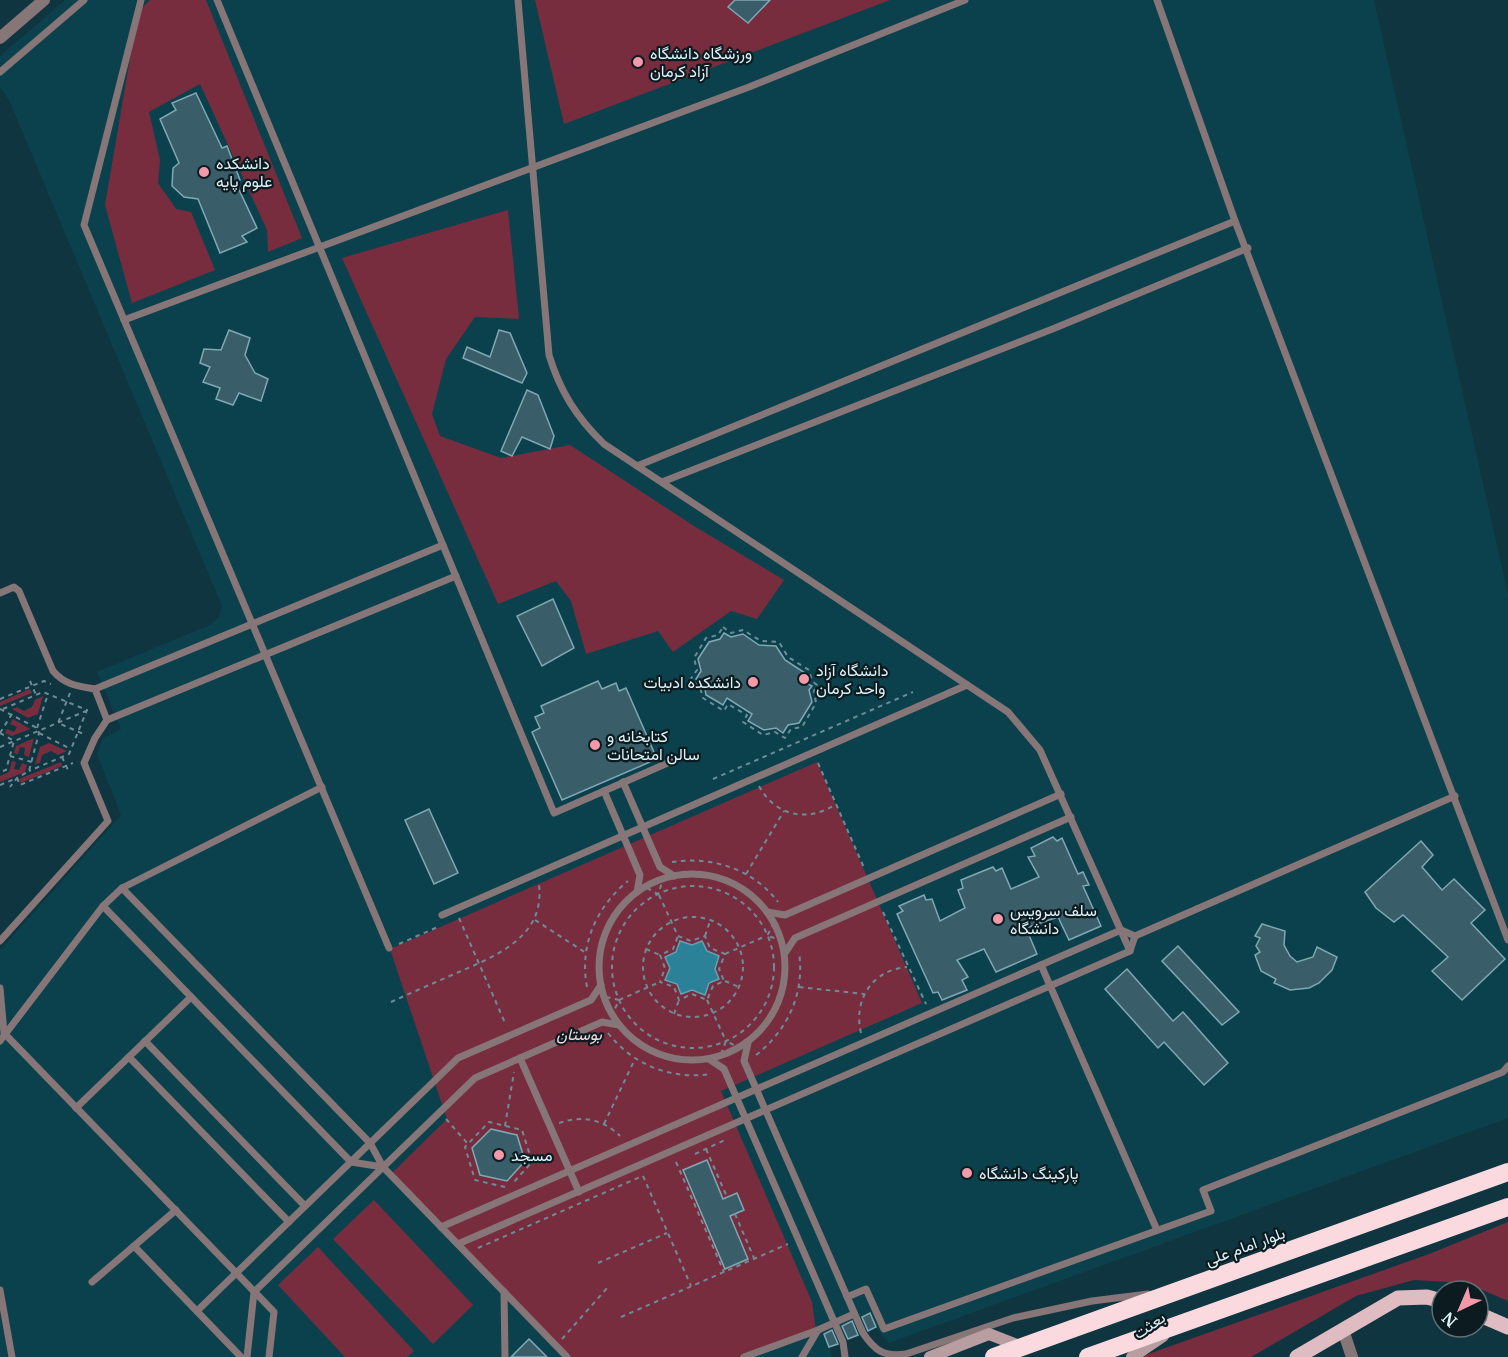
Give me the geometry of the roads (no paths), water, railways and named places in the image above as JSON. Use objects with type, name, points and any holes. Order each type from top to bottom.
[{"type":"highway","name":"بلوار امام علی","points":[[994,1357],[1508,1172]]},
{"type":"highway","points":[[1088,1357],[1185,1320],[1508,1207]]},
{"type":"main road","points":[[1297,1357],[1398,1298],[1430,1298]]},
{"type":"main road","points":[[1490,1319],[1508,1327]]},
{"type":"street","points":[[0,38],[42,1]]},
{"type":"street","name":"بعثت","points":[[1132,1357],[1185,1320]]},
{"type":"street","points":[[1343,1330],[1352,1357]]},
{"type":"street","points":[[930,1357],[989,1334],[1022,1347]]},
{"type":"lane","points":[[0,72],[84,0]]},
{"type":"lane","points":[[141,0],[84,225],[251,625],[267,654],[389,948]]},
{"type":"lane","points":[[217,0],[554,813],[679,758]]},
{"type":"lane","points":[[518,0],[549,355],[557,380],[569,404],[604,444],[1008,712],[1040,750],[1130,951]]},
{"type":"lane","points":[[124,320],[749,87],[965,0]]},
{"type":"lane","points":[[1157,0],[1235,221],[1248,248],[1508,940]]},
{"type":"lane","points":[[637,466],[1235,221]]},
{"type":"lane","points":[[662,482],[1055,328],[1248,248]]},
{"type":"lane","points":[[0,593],[11,588],[17,589],[53,671],[72,689],[95,689],[443,545]]},
{"type":"lane","points":[[0,941],[108,821],[84,764],[95,738],[107,720],[456,576]]},
{"type":"lane","points":[[442,915],[968,685]]},
{"type":"lane","points":[[95,689],[107,720]]},
{"type":"lane","points":[[623,782],[660,867],[666,875]]},
{"type":"lane","points":[[0,1041],[103,906],[122,888],[322,788]]},
{"type":"lane","points":[[604,791],[640,876],[640,888]]},
{"type":"lane","points":[[767,912],[785,915],[1061,795]]},
{"type":"lane","points":[[441,1227],[1120,930],[1136,936],[1455,796]]},
{"type":"lane","points":[[784,953],[795,938],[1071,817]]},
{"type":"lane","points":[[666,875],[703,875],[722,879],[747,892],[767,912],[782,940],[786,974],[778,1004],[769,1021],[742,1050],[709,1059],[679,1060],[660,1055],[642,1046],[619,1026],[604,996],[601,986],[600,957],[604,938],[617,912],[640,888],[666,875]]},
{"type":"lane","points":[[122,888],[370,1143],[383,1167],[567,1357]]},
{"type":"lane","points":[[103,906],[351,1162],[383,1167]]},
{"type":"lane","points":[[458,1245],[1130,951],[1136,936]]},
{"type":"lane","points":[[1041,965],[1157,1230]]},
{"type":"lane","points":[[197,1311],[458,1058],[591,1000],[601,986]]},
{"type":"lane","points":[[0,988],[4,1033],[274,1312],[269,1357]]},
{"type":"lane","points":[[76,1108],[191,997]]},
{"type":"lane","points":[[247,1357],[255,1292],[475,1078],[602,1022],[619,1026]]},
{"type":"lane","points":[[145,1041],[305,1206]]},
{"type":"lane","points":[[742,1050],[744,1061],[854,1314],[873,1348],[888,1356],[906,1354],[1013,1318],[1092,1301],[1179,1291]]},
{"type":"lane","points":[[129,1057],[289,1222]]},
{"type":"lane","points":[[520,1058],[579,1192]]},
{"type":"lane","points":[[709,1059],[724,1069],[843,1342],[845,1357]]},
{"type":"lane","points":[[847,1297],[866,1289],[884,1329],[1211,1211],[1203,1190],[1503,1072],[1508,1066]]},
{"type":"lane","points":[[92,1282],[176,1210]]},
{"type":"lane","points":[[134,1246],[241,1357]]},
{"type":"lane","points":[[0,1290],[12,1357]]},
{"type":"lane","points":[[504,1292],[505,1357]]},
{"type":"lane","points":[[744,1357],[854,1314]]},
{"type":"lane","points":[[802,1357],[818,1330]]},
{"type":"place","name":"ورزشگاه دانشگاه آزاد کرمان","points":[[638,62]]},
{"type":"place","name":"دانشکده علوم پایه","points":[[204,172]]},
{"type":"place","name":"دانشگاه آزاد واحد کرمان","points":[[804,679]]},
{"type":"place","name":"دانشکده ادبیات","points":[[753,682]]},
{"type":"place","name":"کتابخانه و سالن امتحانات","points":[[595,745]]},
{"type":"place","name":"سلف سرویس دانشگاه","points":[[998,919]]},
{"type":"place","name":"مسجد","points":[[499,1155]]},
{"type":"place","name":"پارکینگ دانشگاه","points":[[967,1173]]},
{"type":"park label","name":"بوستان","points":[[579,1034]]}]
